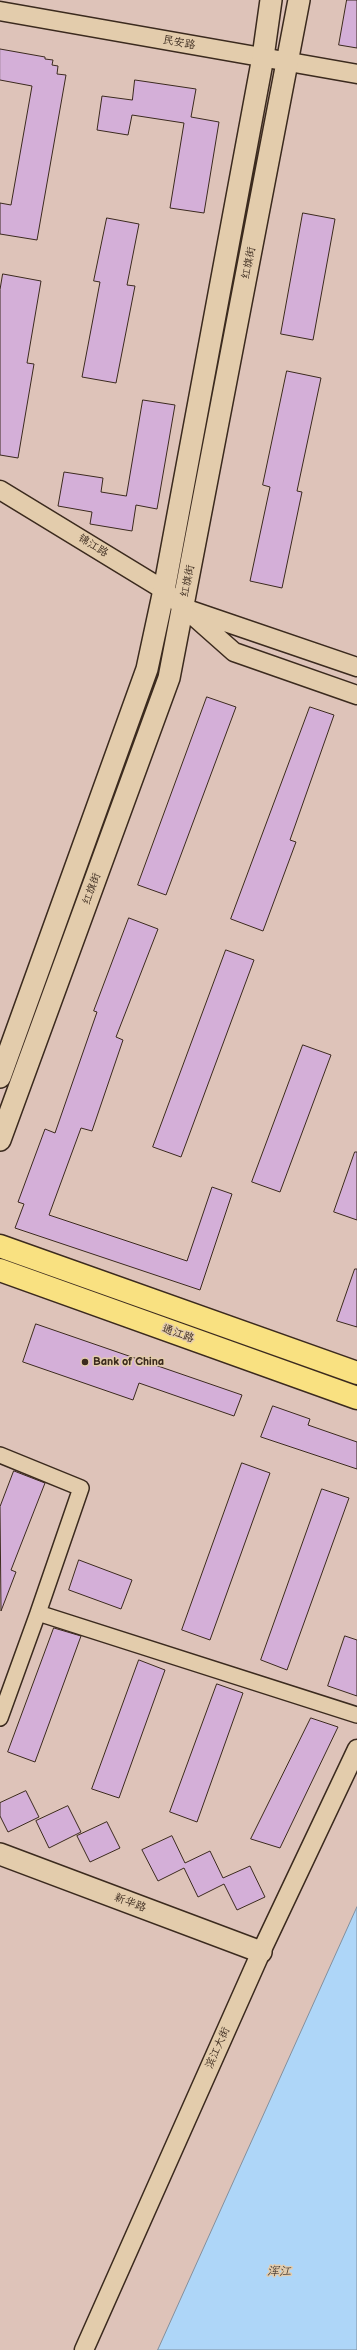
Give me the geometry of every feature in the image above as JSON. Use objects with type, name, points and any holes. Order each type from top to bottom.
[{"type":"main road","points":[[0,1077],[147,669],[164,590],[262,57],[271,0]]},
{"type":"main road","name":"红旗街","points":[[0,1140],[169,678],[299,0]]},
{"type":"main road","name":"通江路","points":[[0,1246],[357,1373]]},
{"type":"main road","name":"通江路","points":[[0,1270],[357,1398]]},
{"type":"main road","name":"新华路","points":[[0,1854],[261,1952]]},
{"type":"street","name":"民安路","points":[[0,11],[357,74]]},
{"type":"street","name":"锦江路","points":[[0,490],[164,590],[234,652],[357,696]]},
{"type":"street","name":"锦江路","points":[[183,608],[357,667]]},
{"type":"street","points":[[0,1454],[80,1488],[38,1613],[0,1718]]},
{"type":"street","points":[[38,1613],[357,1715]]},
{"type":"street","name":"滨江大街","points":[[84,2350],[261,1952],[357,1749]]},
{"type":"water","name":"浑江","points":[[357,1907],[357,2350],[158,2350]]},
{"type":"building","points":[[347,0],[357,0],[357,48],[339,45]]},
{"type":"building","points":[[0,49],[45,57],[45,59],[53,60],[52,65],[58,66],[57,74],[66,75],[37,240],[0,234],[0,203],[11,205],[32,86],[0,80]]},
{"type":"building","points":[[135,80],[196,89],[191,117],[219,122],[204,213],[170,208],[184,123],[132,115],[128,135],[97,130],[102,96],[132,100]]},
{"type":"building","points":[[303,213],[335,219],[313,340],[281,334]]},
{"type":"building","points":[[107,218],[139,224],[127,285],[135,286],[116,383],[82,377],[100,282],[94,281]]},
{"type":"building","points":[[3,274],[41,281],[27,363],[34,364],[18,458],[0,455],[0,290]]},
{"type":"building","points":[[287,371],[321,378],[297,491],[302,492],[282,588],[250,581],[270,487],[263,485]]},
{"type":"building","points":[[143,400],[175,405],[157,509],[136,505],[132,531],[90,524],[92,512],[58,506],[64,472],[103,478],[101,492],[126,496]]},
{"type":"building","points":[[207,697],[236,707],[166,895],[138,885]]},
{"type":"building","points":[[310,707],[334,715],[290,840],[296,842],[263,931],[231,919]]},
{"type":"building","points":[[129,918],[158,929],[116,1037],[123,1040],[92,1131],[81,1128],[49,1215],[187,1261],[212,1187],[232,1194],[200,1290],[15,1228],[24,1204],[18,1202],[45,1129],[55,1133],[97,1012],[94,1011]]},
{"type":"building","points":[[226,950],[254,960],[181,1157],[153,1147]]},
{"type":"building","points":[[303,1045],[331,1055],[280,1192],[252,1182]]},
{"type":"building","points":[[355,1152],[357,1152],[357,1220],[334,1212]]},
{"type":"building","points":[[355,1269],[357,1269],[357,1327],[337,1321]]},
{"type":"building","name":"Bank of China","points":[[36,1324],[242,1395],[234,1416],[139,1383],[133,1400],[23,1362]]},
{"type":"building","points":[[273,1406],[310,1419],[308,1425],[357,1442],[357,1469],[261,1437]]},
{"type":"building","points":[[242,1463],[270,1473],[210,1640],[182,1630]]},
{"type":"building","points":[[14,1471],[45,1483],[11,1570],[16,1572],[1,1611],[0,1507]]},
{"type":"building","points":[[322,1489],[349,1498],[287,1670],[261,1660]]},
{"type":"building","points":[[79,1560],[132,1580],[121,1609],[69,1590]]},
{"type":"building","points":[[54,1628],[81,1636],[35,1762],[8,1752]]},
{"type":"building","points":[[345,1636],[357,1640],[357,1696],[328,1686]]},
{"type":"building","points":[[139,1660],[165,1670],[119,1798],[92,1789]]},
{"type":"building","points":[[217,1684],[243,1693],[197,1822],[170,1812]]},
{"type":"building","points":[[311,1718],[338,1727],[280,1848],[251,1839]]},
{"type":"building","points":[[26,1791],[39,1817],[8,1832],[0,1816],[0,1803]]},
{"type":"building","points":[[68,1806],[81,1832],[49,1848],[36,1821]]},
{"type":"building","points":[[107,1822],[120,1848],[90,1862],[77,1836]]},
{"type":"building","points":[[172,1836],[185,1863],[210,1851],[223,1878],[250,1866],[265,1897],[237,1910],[224,1884],[198,1897],[184,1868],[158,1881],[142,1850]]},
{"type":"place","name":"Bank of China","points":[[85,1362]]}]
